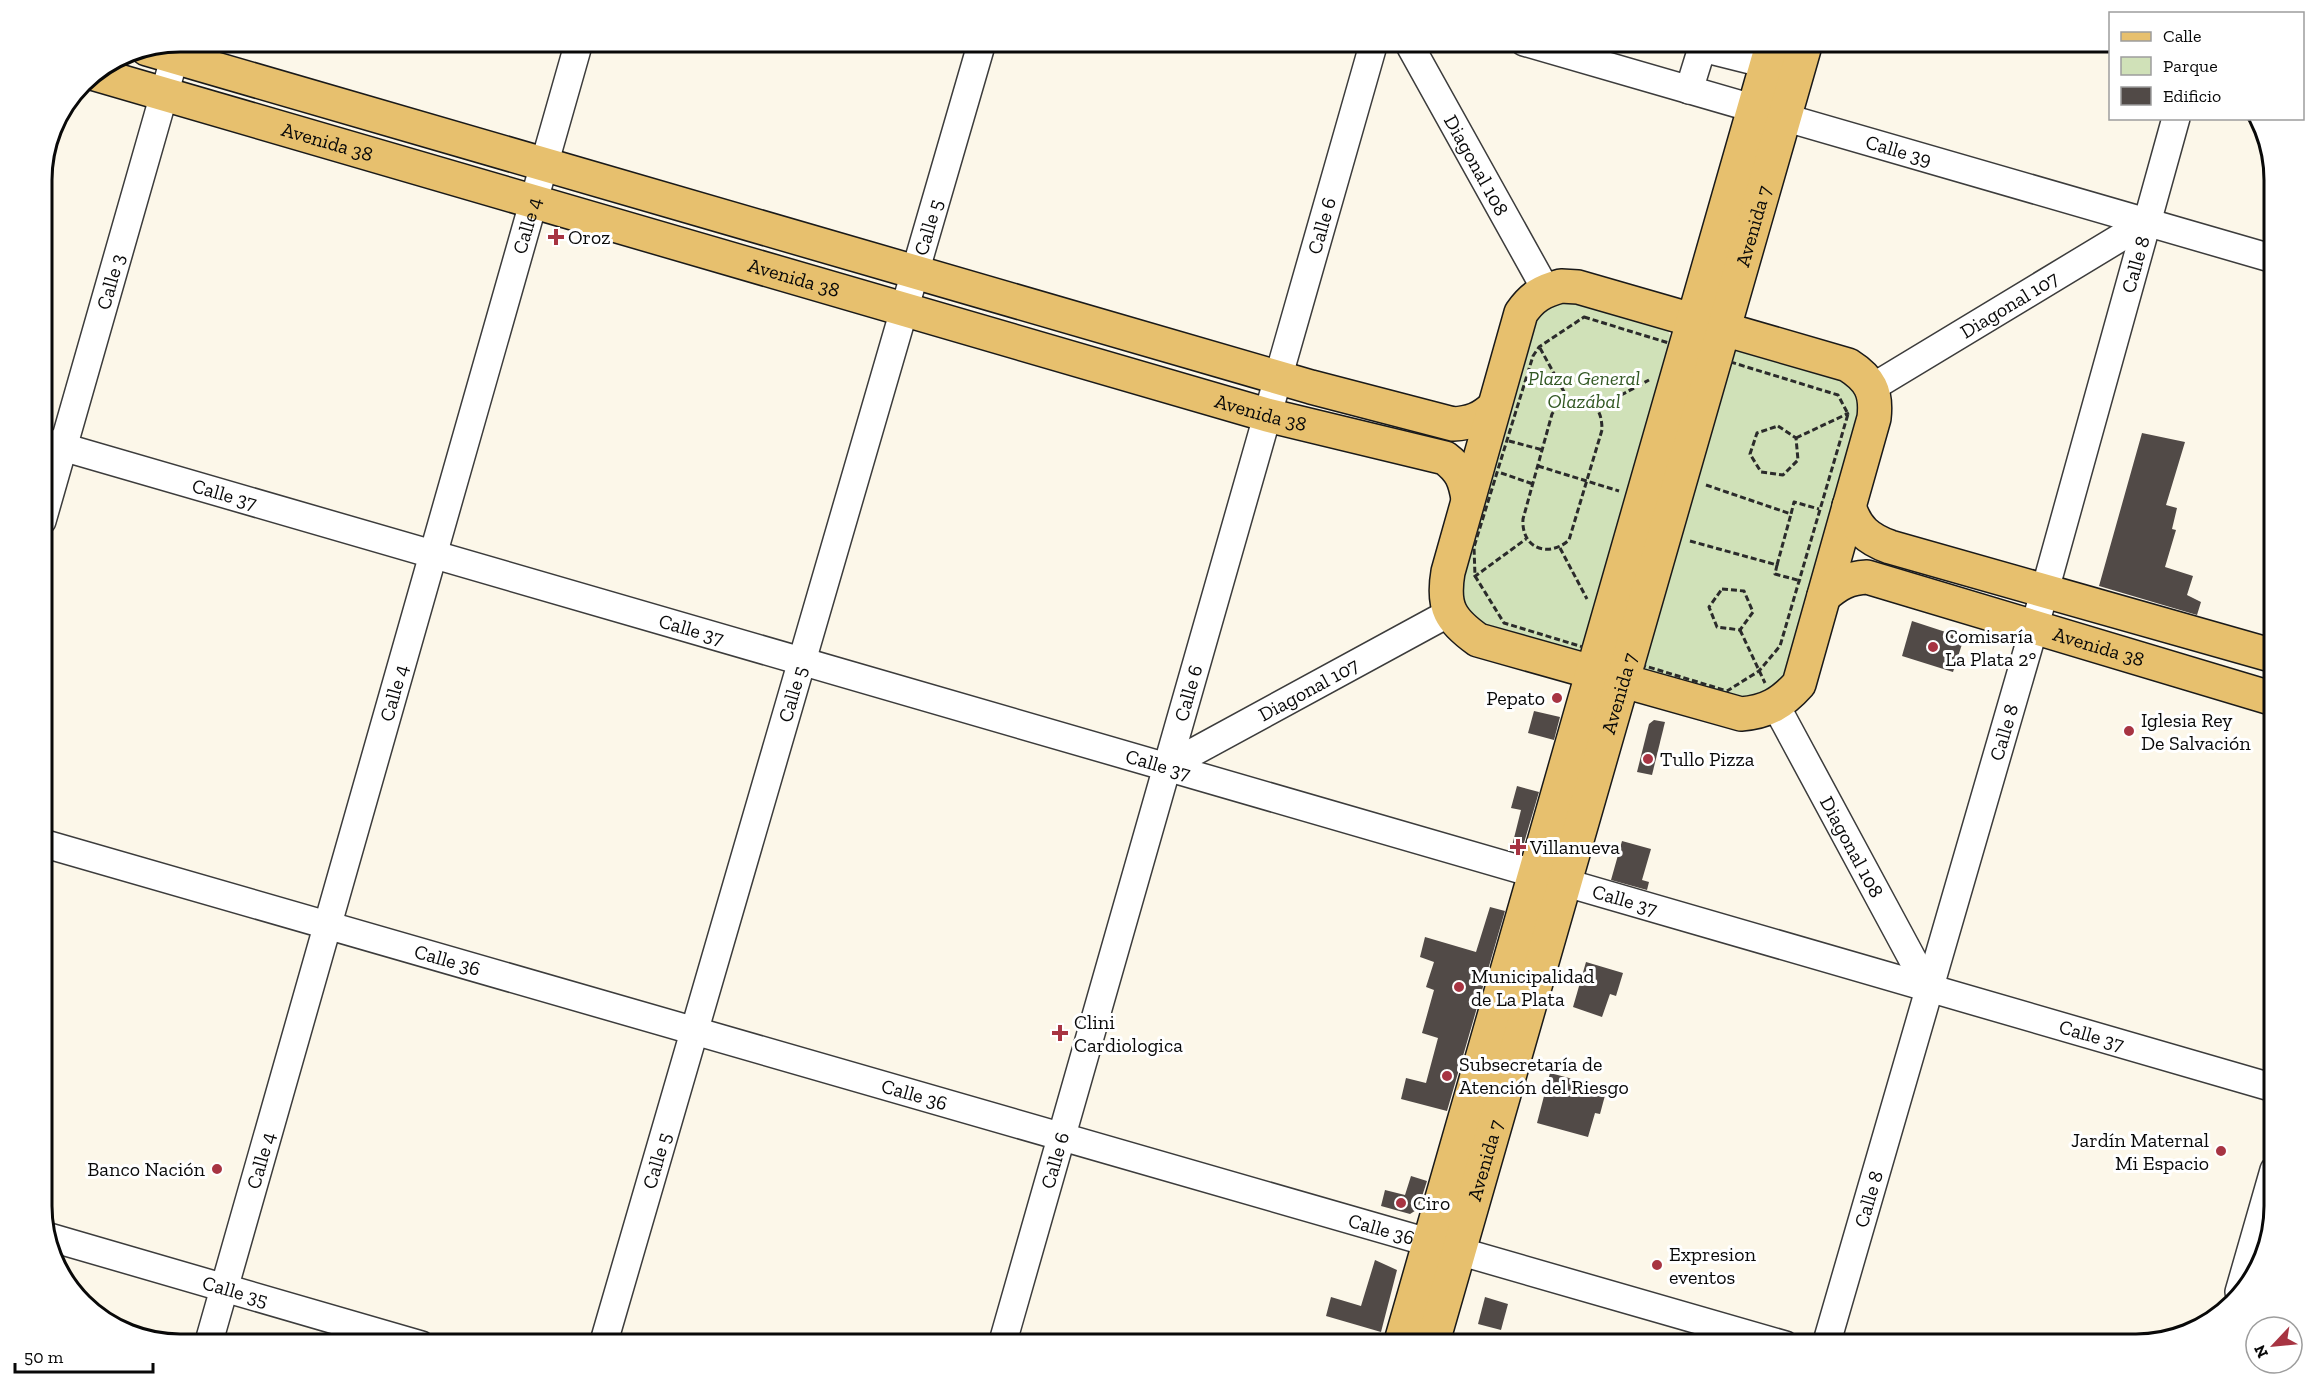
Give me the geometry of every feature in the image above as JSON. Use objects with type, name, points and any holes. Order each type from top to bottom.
[{"type":"main road","name":"Avenida 7","points":[[1608,676],[1724,329],[1803,52]]},
{"type":"main road","name":"Avenida 38","points":[[180,53],[544,164],[1278,377],[1453,424],[1469,423],[1483,417],[1494,407]]},
{"type":"main road","name":"Avenida 7","points":[[1405,1334],[1444,1247],[1608,676],[1693,320],[1770,53]]},
{"type":"main road","name":"Avenida 38","points":[[106,77],[1267,415],[1445,458],[1458,467],[1465,481],[1468,500]]},
{"type":"main road","points":[[1578,287],[1848,365],[1864,375],[1874,395],[1834,508],[1812,588],[1799,684],[1776,706],[1758,712],[1741,714],[1478,640],[1461,628],[1447,602],[1468,500],[1521,313],[1531,299],[1546,290],[1578,287]]},
{"type":"main road","name":"Avenida 38","points":[[1834,508],[1854,521],[1874,542],[2263,653]]},
{"type":"main road","name":"Avenida 38","points":[[1812,588],[1838,584],[1852,578],[1867,577],[2034,625],[2264,696]]},
{"type":"main road","name":"Avenida 7","points":[[1433,1334],[1444,1247]]},
{"type":"street","name":"Calle 6","points":[[1005,1334],[1371,52]]},
{"type":"street","name":"Diagonal 108","points":[[1414,52],[1546,290]]},
{"type":"street","name":"Calle 39","points":[[1559,52],[2263,256]]},
{"type":"street","points":[[1689,90],[1701,52]]},
{"type":"street","name":"Calle 4","points":[[211,1334],[576,53]]},
{"type":"street","name":"Calle 5","points":[[606,1334],[979,53]]},
{"type":"street","name":"Calle 3","points":[[53,444],[164,94],[167,54]]},
{"type":"street","name":"Calle 8","points":[[1829,1334],[2045,590],[2175,120]]},
{"type":"street","name":"Diagonal 107","points":[[1874,395],[2146,222]]},
{"type":"street","name":"Calle 37","points":[[53,444],[2264,1085]]},
{"type":"street","name":"Diagonal 107","points":[[1167,767],[1447,602]]},
{"type":"street","name":"Diagonal 108","points":[[1776,706],[1928,988]]},
{"type":"street","name":"Calle 36","points":[[53,846],[1747,1334]]},
{"type":"street","points":[[2245,1272],[2264,1205]]},
{"type":"street","name":"Calle 35","points":[[57,1239],[383,1334]]},
{"type":"path","points":[[1521,313],[1568,399]]},
{"type":"path","points":[[1597,408],[1654,378]]},
{"type":"path","points":[[1796,438],[1874,395]]},
{"type":"path","points":[[1568,399],[1584,399],[1597,408],[1602,418],[1602,430],[1569,540],[1560,548],[1548,551],[1535,548],[1522,530],[1523,519],[1552,414],[1558,405],[1568,399]]},
{"type":"path","points":[[1778,426],[1796,438],[1798,460],[1783,475],[1761,472],[1750,454],[1757,433],[1778,426]]},
{"type":"path","points":[[1506,441],[1542,450]]},
{"type":"path","points":[[1538,466],[1621,491]]},
{"type":"path","points":[[1497,472],[1533,484]]},
{"type":"path","points":[[1698,483],[1791,514]]},
{"type":"path","points":[[1812,588],[1775,574],[1794,502],[1834,508]]},
{"type":"path","points":[[1681,538],[1777,565]]},
{"type":"path","points":[[1447,602],[1475,576],[1527,539]]},
{"type":"path","points":[[1560,548],[1589,604]]},
{"type":"path","points":[[1722,589],[1744,591],[1753,612],[1740,630],[1717,627],[1708,607],[1722,589]]},
{"type":"path","points":[[1740,630],[1776,706]]},
{"type":"green space","name":"Plaza General Olazábal","points":[[1565,295],[1663,321],[1675,345],[1588,646],[1566,658],[1474,633],[1449,589],[1526,318]]},
{"type":"green space","points":[[1738,350],[1843,375],[1866,408],[1789,679],[1737,709],[1652,684],[1639,659],[1726,359]]},
{"type":"building","points":[[2142,433],[2185,442],[2166,505],[2177,508],[2172,529],[2176,530],[2165,567],[2193,576],[2187,595],[2201,602],[2197,615],[2099,586]]},
{"type":"building","name":"Comisaría La Plata 2°","points":[[1912,621],[1964,638],[1953,672],[1902,656]]},
{"type":"building","points":[[1534,711],[1560,717],[1554,740],[1528,733]]},
{"type":"building","points":[[1654,720],[1665,722],[1652,775],[1637,772],[1649,724]]},
{"type":"building","points":[[1517,786],[1539,792],[1521,853],[1511,850],[1521,810],[1511,808]]},
{"type":"building","points":[[1622,841],[1651,849],[1642,880],[1649,882],[1647,890],[1611,880]]},
{"type":"building","points":[[1490,907],[1505,911],[1447,1111],[1401,1099],[1406,1078],[1426,1083],[1438,1038],[1422,1033],[1434,990],[1426,987],[1434,962],[1420,957],[1425,937],[1476,952]]},
{"type":"building","points":[[1586,962],[1623,973],[1616,996],[1610,994],[1602,1017],[1573,1007]]},
{"type":"building","points":[[1550,1073],[1607,1088],[1600,1114],[1595,1113],[1588,1137],[1537,1123]]},
{"type":"building","name":"Ciro","points":[[1411,1176],[1427,1181],[1418,1209],[1410,1214],[1381,1206],[1385,1190],[1405,1195]]},
{"type":"building","points":[[1375,1260],[1397,1270],[1381,1332],[1326,1316],[1331,1297],[1361,1306]]},
{"type":"building","points":[[1485,1297],[1508,1304],[1501,1330],[1478,1324]]},
{"type":"place","name":"Oroz","points":[[556,237]]},
{"type":"place","name":"Comisaría La Plata 2°","points":[[1933,647]]},
{"type":"place","name":"Pepato","points":[[1557,698]]},
{"type":"place","name":"Iglesia Rey De Salvación","points":[[2129,731]]},
{"type":"place","name":"Tullo Pizza","points":[[1648,759]]},
{"type":"place","name":"Villanueva","points":[[1518,847]]},
{"type":"place","name":"Municipalidad de La Plata","points":[[1459,987]]},
{"type":"place","name":"Clini Cardiologica","points":[[1060,1033]]},
{"type":"place","name":"Subsecretaría de Atención del Riesgo","points":[[1447,1076]]},
{"type":"place","name":"Jardín Maternal Mi Espacio","points":[[2221,1151]]},
{"type":"place","name":"Banco Nación","points":[[217,1169]]},
{"type":"place","name":"Ciro","points":[[1401,1203]]},
{"type":"place","name":"Expresion eventos","points":[[1657,1265]]}]
